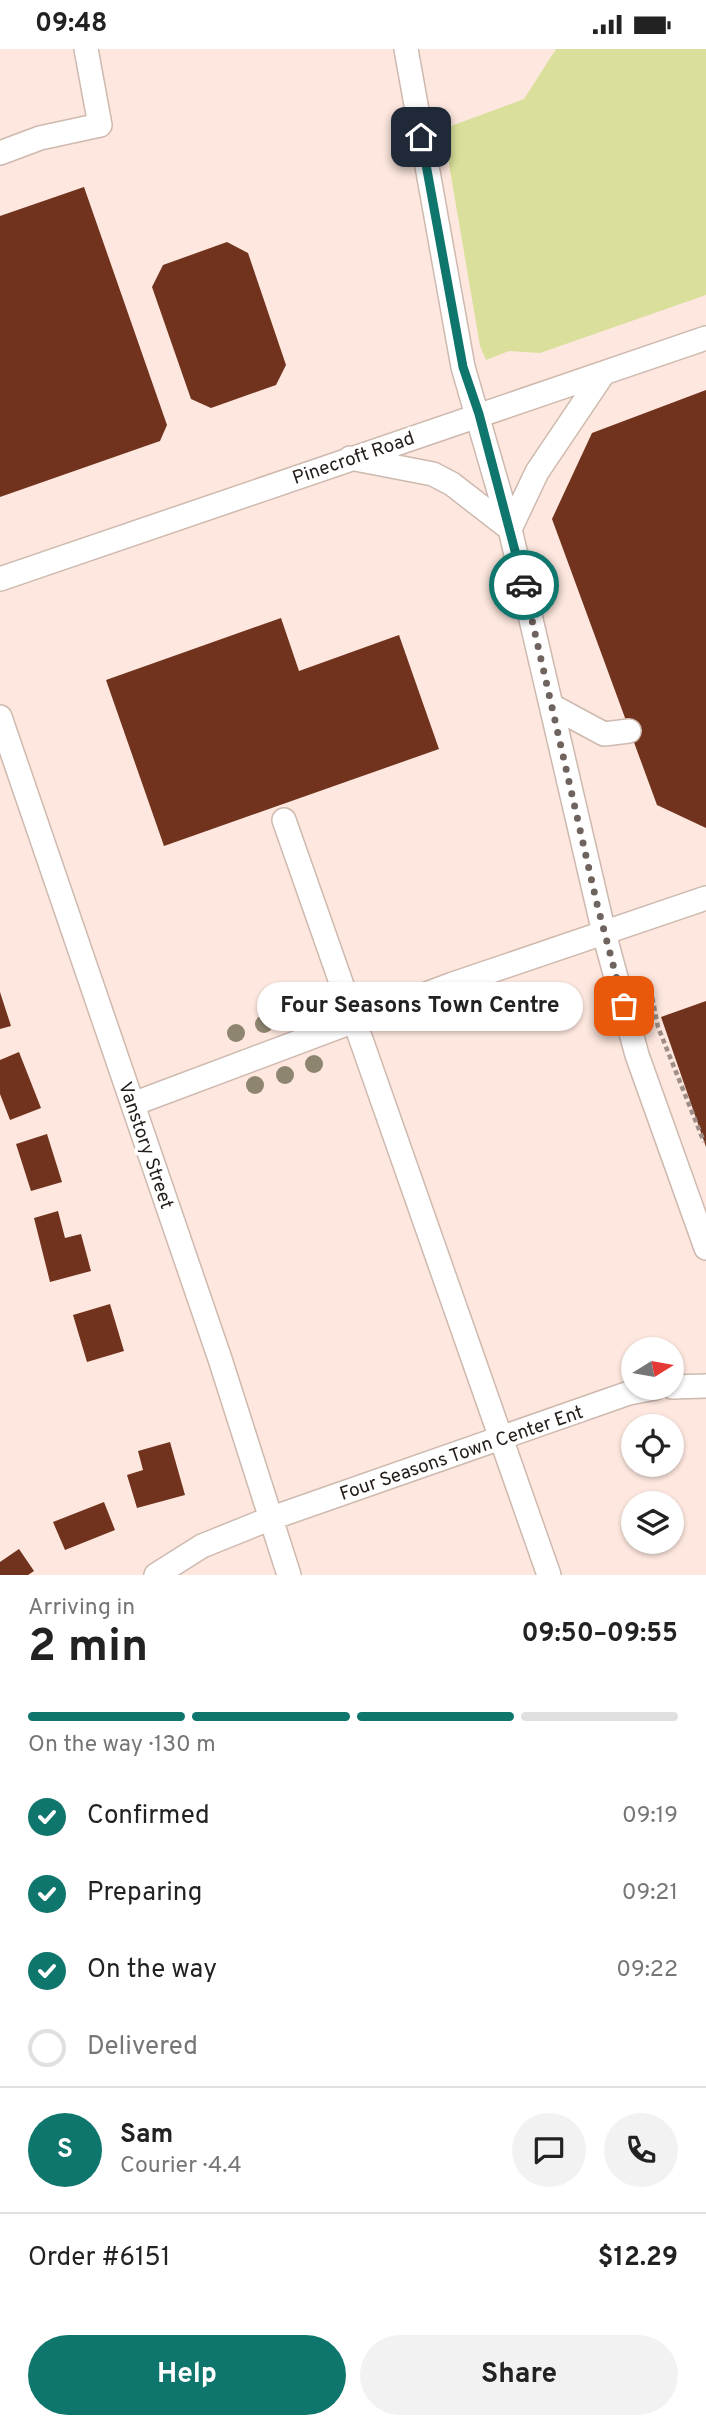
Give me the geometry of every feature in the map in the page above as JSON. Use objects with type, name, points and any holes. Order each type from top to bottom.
[{"type":"street","points":[[0,153],[40,138],[100,125],[86,49]]},
{"type":"street","points":[[406,49],[463,367],[479,414],[510,529],[554,707],[604,933],[637,1055],[706,1248]]},
{"type":"street","name":"Pinecroft Road","points":[[0,579],[706,338]]},
{"type":"street","points":[[510,529],[537,472],[603,374]]},
{"type":"street","points":[[349,458],[433,474],[452,484],[510,529]]},
{"type":"street","points":[[554,707],[604,734],[629,731]]},
{"type":"street","name":"Vanstory Street","points":[[0,717],[220,1359],[289,1575]]},
{"type":"street","points":[[284,820],[548,1575]]},
{"type":"street","points":[[132,1104],[354,1021],[706,898]]},
{"type":"street","points":[[684,1387],[706,1386]]},
{"type":"street","name":"Four Seasons Town Center Ent","points":[[156,1575],[202,1546],[269,1519],[621,1396]]},
{"type":"path","points":[[649,981],[658,1027],[704,1142]]},
{"type":"green space","points":[[556,49],[706,49],[706,295],[540,353],[509,351],[486,360],[480,346],[443,129],[524,99]]},
{"type":"building","points":[[84,187],[167,425],[160,441],[0,497],[0,216]]},
{"type":"building","points":[[227,242],[248,253],[286,365],[276,385],[211,408],[191,399],[152,287],[163,265]]},
{"type":"building","points":[[706,390],[706,828],[657,805],[552,519],[592,433]]},
{"type":"building","points":[[281,618],[299,671],[399,635],[439,749],[164,846],[106,680]]},
{"type":"building","points":[[0,992],[11,1026],[0,1029]]},
{"type":"building","points":[[706,1001],[706,1147],[661,1017]]},
{"type":"building","points":[[19,1052],[41,1108],[10,1120],[0,1094],[0,1060]]},
{"type":"building","points":[[47,1134],[62,1182],[31,1191],[16,1144]]},
{"type":"building","points":[[58,1211],[65,1238],[81,1234],[91,1271],[50,1282],[34,1218]]},
{"type":"building","points":[[110,1304],[124,1351],[87,1362],[73,1315]]},
{"type":"building","points":[[170,1442],[185,1495],[137,1508],[127,1475],[143,1470],[138,1451]]},
{"type":"building","points":[[104,1502],[115,1530],[65,1550],[53,1522]]},
{"type":"building","points":[[19,1549],[34,1571],[28,1575],[0,1575],[0,1562]]},
{"type":"way so far","points":[[524,585],[597,904],[624,1006]]},
{"type":"place","name":"Four Seasons Town Centre","points":[[624,1006]]},
{"type":"route","points":[[421,137],[463,367],[479,414],[524,585]]}]
